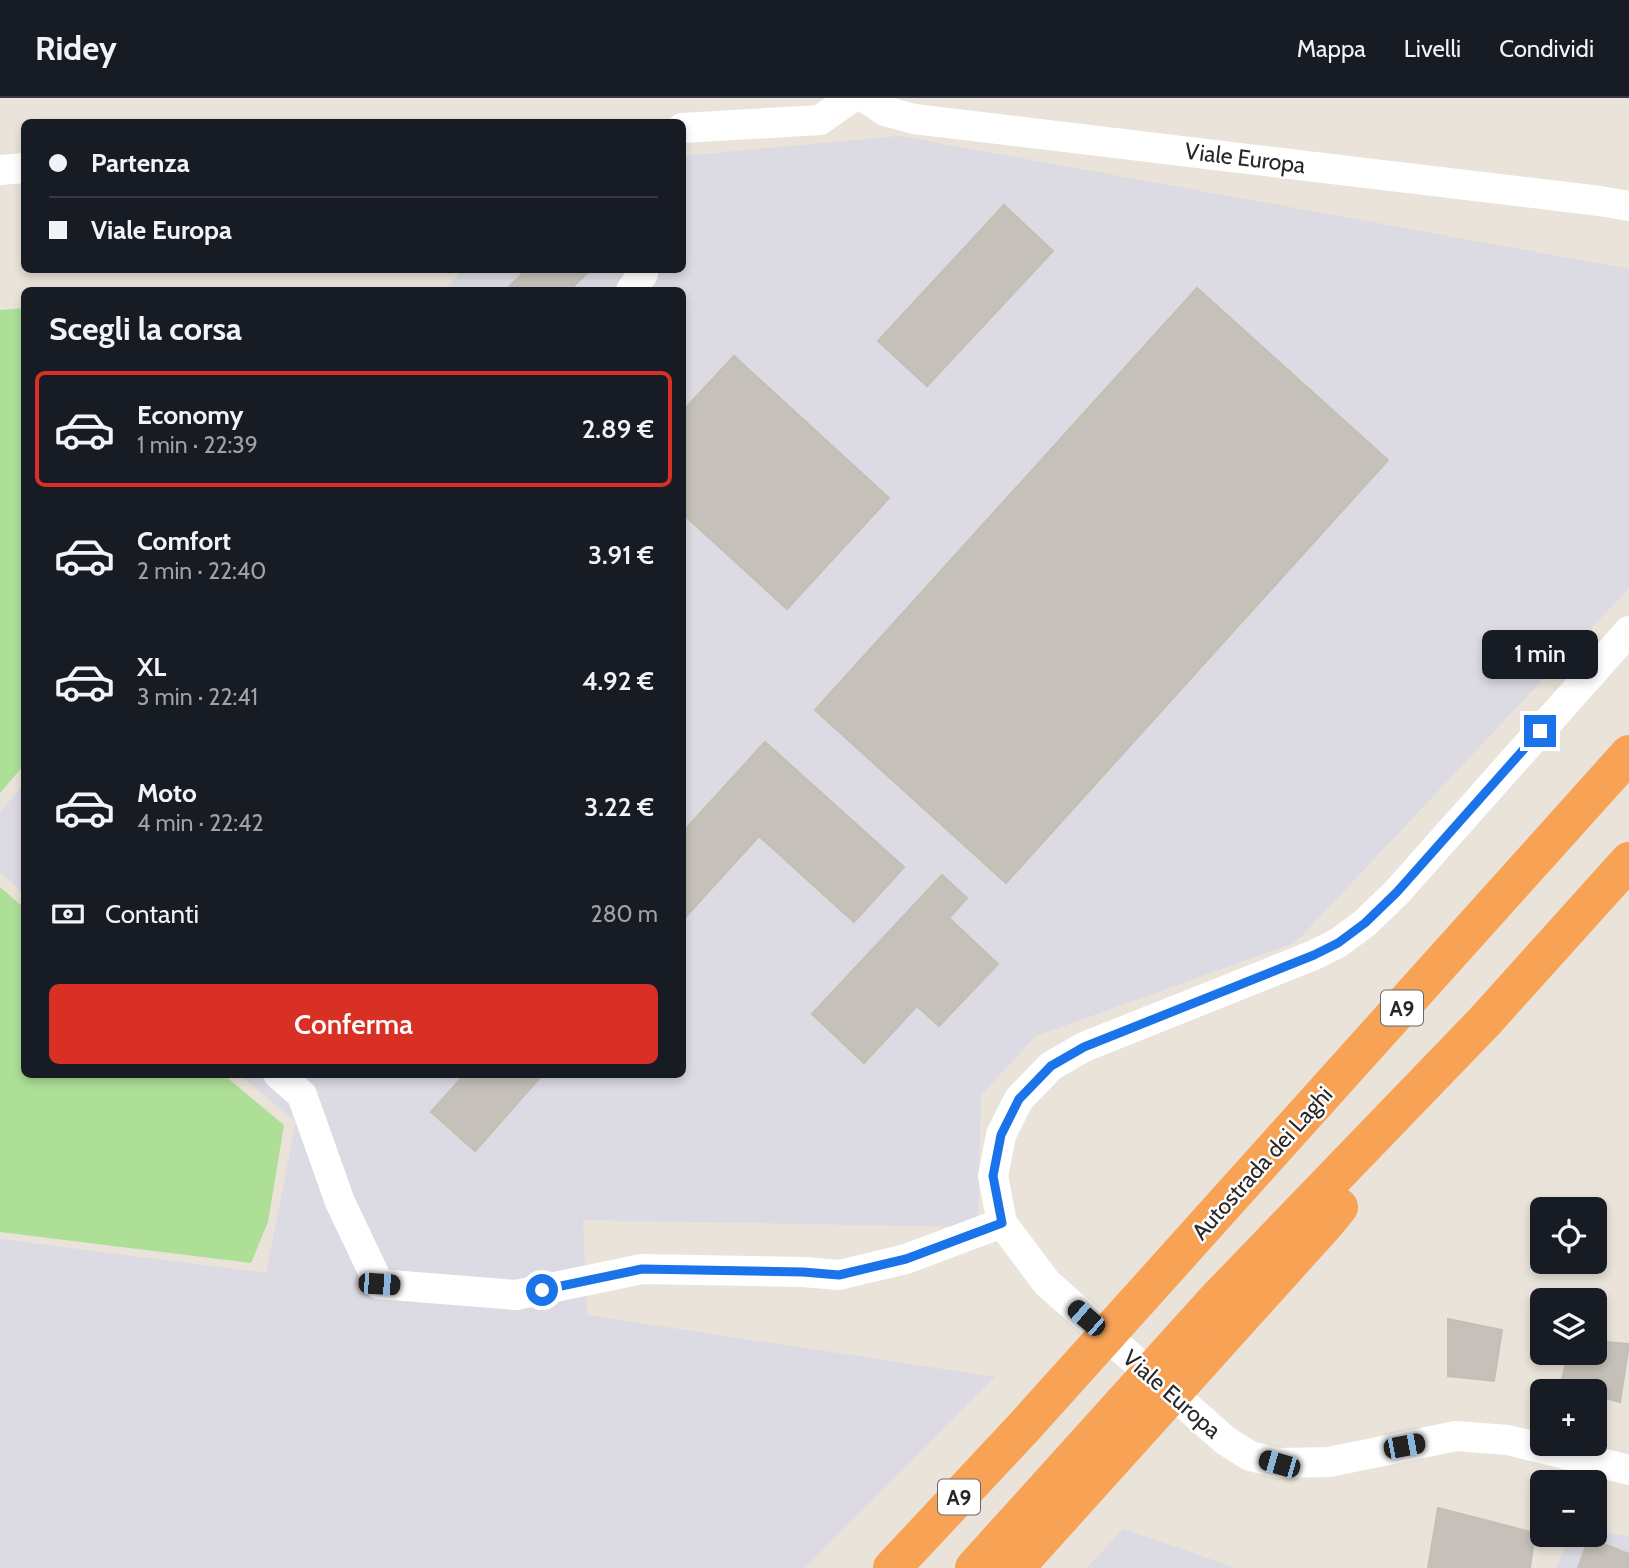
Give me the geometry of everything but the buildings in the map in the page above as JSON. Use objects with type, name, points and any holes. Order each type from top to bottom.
[{"type":"highway","name":"Autostrada dei Laghi","points":[[892,1568],[1025,1426],[1629,754]]},
{"type":"highway","name":"A9","points":[[974,1568],[1072,1482],[1629,862]]},
{"type":"highway","name":"A9","points":[[1015,1568],[1072,1482]]},
{"type":"street","points":[[686,128],[820,120],[851,98]]},
{"type":"street","name":"Viale Europa","points":[[866,98],[885,111],[914,119],[1629,206]]},
{"type":"street","points":[[0,170],[21,168]]},
{"type":"street","name":"Viale Europa","points":[[1629,631],[1397,892],[1365,923],[1338,943],[1314,955],[1084,1047],[1051,1066],[1019,1099],[1001,1135],[993,1176],[1002,1223],[1046,1283],[1226,1441],[1250,1456],[1279,1464],[1329,1462],[1456,1436],[1508,1440],[1629,1470]]},
{"type":"street","points":[[283,1078],[302,1095],[340,1202],[379,1284],[516,1295],[642,1269],[839,1275],[906,1259],[1002,1223]]},
{"type":"shaded area","points":[[899,136],[1629,269],[1629,588],[1296,942],[1036,1036],[981,1095],[978,1227],[583,1220],[587,1315],[995,1377],[805,1568],[0,1568],[0,1239],[266,1273],[296,1122],[244,1078],[686,1078],[686,287],[448,287],[459,273],[686,273],[686,156]]},
{"type":"shaded area","points":[[21,788],[21,890],[0,873],[0,812]]},
{"type":"shaded area","points":[[1124,1529],[1236,1568],[1087,1568]]},
{"type":"shaded area","points":[[1607,1532],[1629,1537],[1629,1568],[1556,1568],[1565,1547],[1607,1547]]},
{"type":"green space","points":[[21,308],[21,768],[0,793],[0,310]]},
{"type":"green space","points":[[0,887],[21,905],[21,1078],[228,1078],[284,1125],[268,1222],[251,1263],[0,1232]]},
{"type":"route","points":[[542,1290],[642,1269],[839,1275],[906,1259],[1002,1223],[993,1176],[1001,1135],[1019,1099],[1051,1066],[1084,1047],[1338,943],[1365,923],[1397,892],[1540,731]]}]
